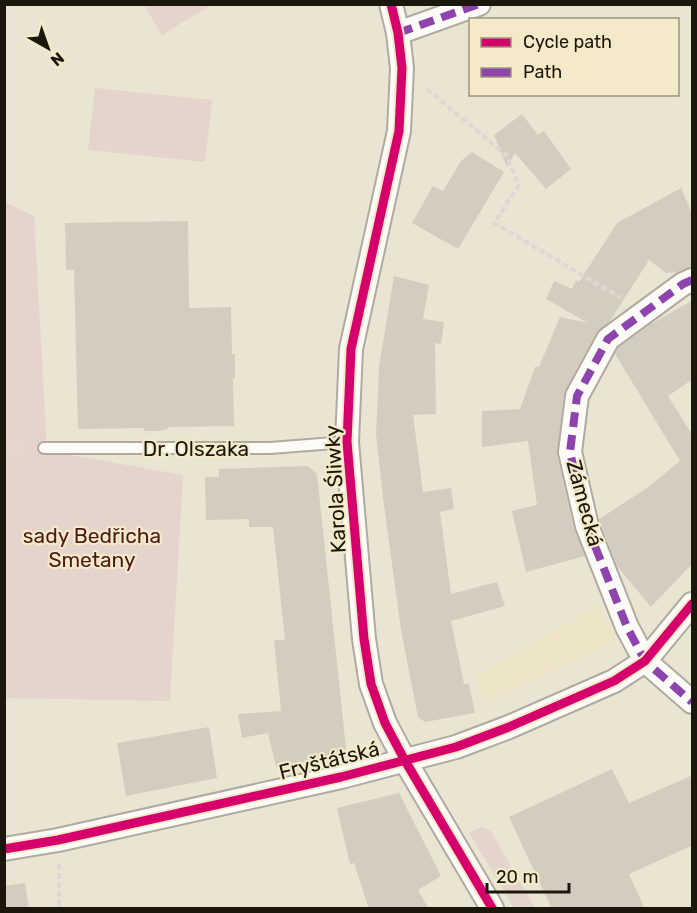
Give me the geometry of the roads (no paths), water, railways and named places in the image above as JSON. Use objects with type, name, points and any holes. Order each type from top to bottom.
[{"type":"street","name":"Karola Śliwky","points":[[391,4],[398,33],[402,68],[399,131],[351,349],[347,442],[364,639],[371,684],[385,723],[492,909]]},
{"type":"street","points":[[398,33],[478,4]]},
{"type":"street","name":"Zámecká","points":[[645,661],[627,627],[587,526],[570,452],[577,396],[608,339],[683,284],[693,280]]},
{"type":"street","name":"Fryštátská","points":[[4,849],[58,840],[341,777],[456,747],[509,727],[614,681],[645,661],[693,604]]},
{"type":"street","points":[[645,661],[693,702]]},
{"type":"lane","name":"Dr. Olszaka","points":[[44,447],[270,448],[347,442]]},
{"type":"park label","name":"sady Bedřicha Smetany","points":[[92,547]]}]
